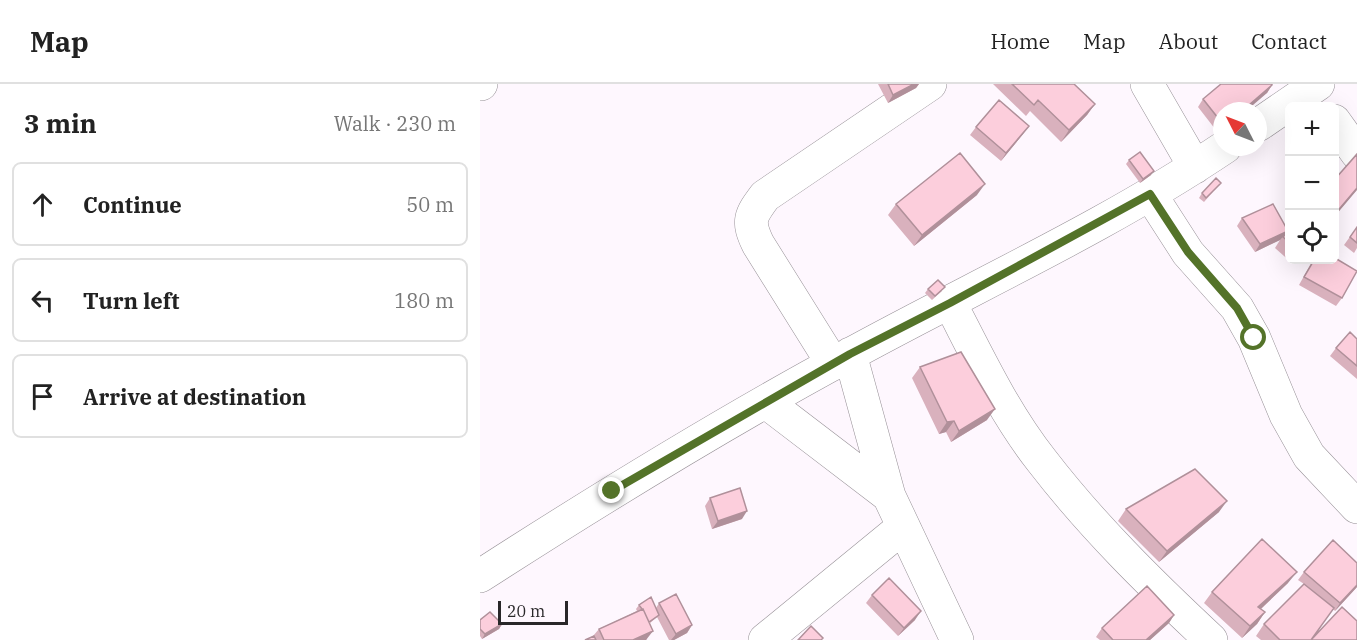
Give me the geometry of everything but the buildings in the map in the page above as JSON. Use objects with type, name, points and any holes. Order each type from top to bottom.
[{"type":"street","points":[[930,84],[765,196],[752,213],[750,228],[758,244],[841,359],[889,496],[957,640]]},
{"type":"street","points":[[1148,84],[1195,167]]},
{"type":"street","points":[[1267,120],[1316,91]]},
{"type":"street","points":[[1339,127],[1357,153]]},
{"type":"street","points":[[480,576],[612,491],[766,402],[841,359],[950,303],[1150,194],[1213,155]]},
{"type":"street","points":[[1150,194],[1188,252],[1237,308],[1254,338],[1286,415],[1310,456],[1357,507]]},
{"type":"street","points":[[950,303],[1004,405],[1041,461],[1133,567],[1211,640]]},
{"type":"street","points":[[766,402],[889,496]]},
{"type":"street","points":[[765,640],[903,527]]},
{"type":"route","points":[[612,491],[850,354],[950,303],[1150,194],[1188,252],[1237,308],[1254,338]]}]
